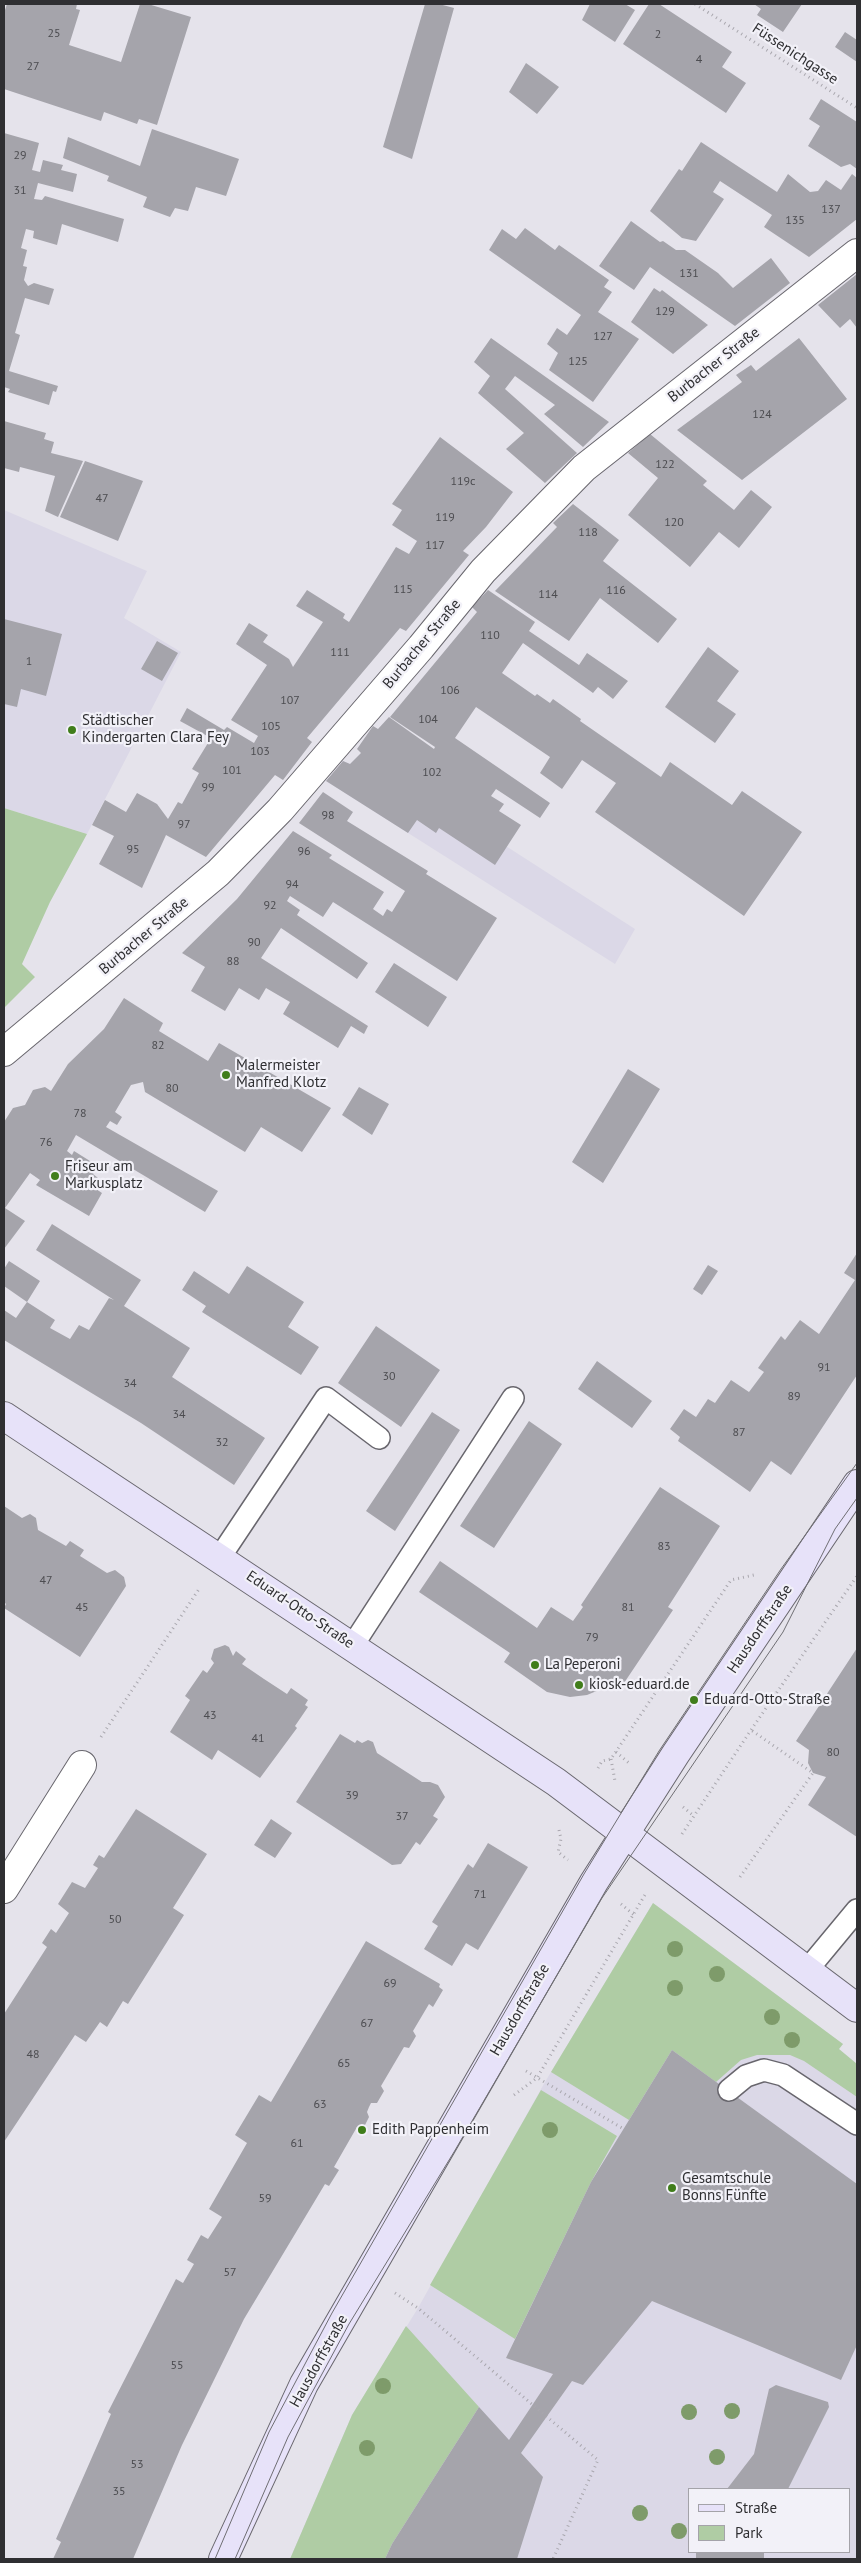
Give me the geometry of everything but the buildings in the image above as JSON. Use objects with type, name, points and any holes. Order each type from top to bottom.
[{"type":"main road","name":"Eduard-Otto-Straße","points":[[4,1416],[353,1645],[556,1782],[626,1832],[857,2008]]},
{"type":"main road","name":"Hausdorffstraße","points":[[223,2559],[304,2384],[594,1882],[857,1484]]},
{"type":"street","name":"Burbacher Straße","points":[[4,1052],[218,873],[286,803],[421,647],[482,571],[584,468],[857,253]]},
{"type":"street","points":[[4,1889],[82,1765]]},
{"type":"lane","points":[[220,1557],[326,1398],[379,1438]]},
{"type":"lane","points":[[353,1645],[513,1398]]},
{"type":"lane","points":[[808,1969],[857,1910]]},
{"type":"lane","points":[[729,2090],[746,2076],[764,2070],[783,2076],[857,2124]]},
{"type":"path","name":"Füssenichgasse","points":[[695,4],[857,108]]},
{"type":"path","points":[[82,1765],[220,1557]]},
{"type":"path","points":[[694,1816],[857,1576]]},
{"type":"path","points":[[611,1759],[731,1580]]},
{"type":"path","points":[[721,1904],[813,1773],[751,1730]]},
{"type":"path","points":[[616,1752],[630,1764]]},
{"type":"path","points":[[622,1906],[634,1915],[537,2078],[622,2128]]},
{"type":"path","points":[[368,2274],[418,2308],[598,2460],[553,2559]]},
{"type":"shaded area","name":"Städtischer Kindergarten Clara Fey","points":[[4,510],[147,571],[124,618],[181,652],[87,834],[4,808]]},
{"type":"shaded area","points":[[361,753],[635,929],[615,964],[326,781],[343,761],[350,764]]},
{"type":"shaded area","name":"Gesamtschule Bonns Fünfte","points":[[653,1903],[843,2044],[839,2049],[857,2064],[857,2559],[290,2559],[352,2415],[418,2308],[545,2082]]},
{"type":"green space","points":[[4,808],[87,834],[50,902],[22,964],[35,977],[4,1008]]},
{"type":"green space","points":[[653,1903],[843,2044],[839,2049],[857,2064],[857,2097],[804,2061],[790,2055],[757,2055],[741,2060],[716,2082],[672,2050],[629,2120],[551,2072]]},
{"type":"green space","points":[[541,2090],[617,2136],[591,2182],[515,2339],[430,2285]]},
{"type":"green space","points":[[406,2326],[479,2407],[392,2544],[385,2559],[290,2559],[352,2415]]},
{"type":"tram line","points":[[215,2559],[269,2432],[332,2313],[584,1874],[659,1751],[781,1569],[857,1463]]},
{"type":"tram line","points":[[235,2559],[288,2437],[349,2324],[454,2152],[602,1898],[783,1632],[835,1529],[857,1498]]},
{"type":"place","name":"Städtischer Kindergarten Clara Fey","points":[[72,730]]},
{"type":"place","name":"Malermeister Manfred Klotz","points":[[226,1075]]},
{"type":"place","name":"Friseur am Markusplatz","points":[[55,1176]]},
{"type":"place","name":"La Peperoni","points":[[535,1665]]},
{"type":"place","name":"kiosk-eduard.de","points":[[579,1685]]},
{"type":"place","name":"Eduard-Otto-Straße","points":[[694,1700]]},
{"type":"place","name":"Edith Pappenheim","points":[[362,2130]]},
{"type":"place","name":"Gesamtschule Bonns Fünfte","points":[[672,2188]]}]
